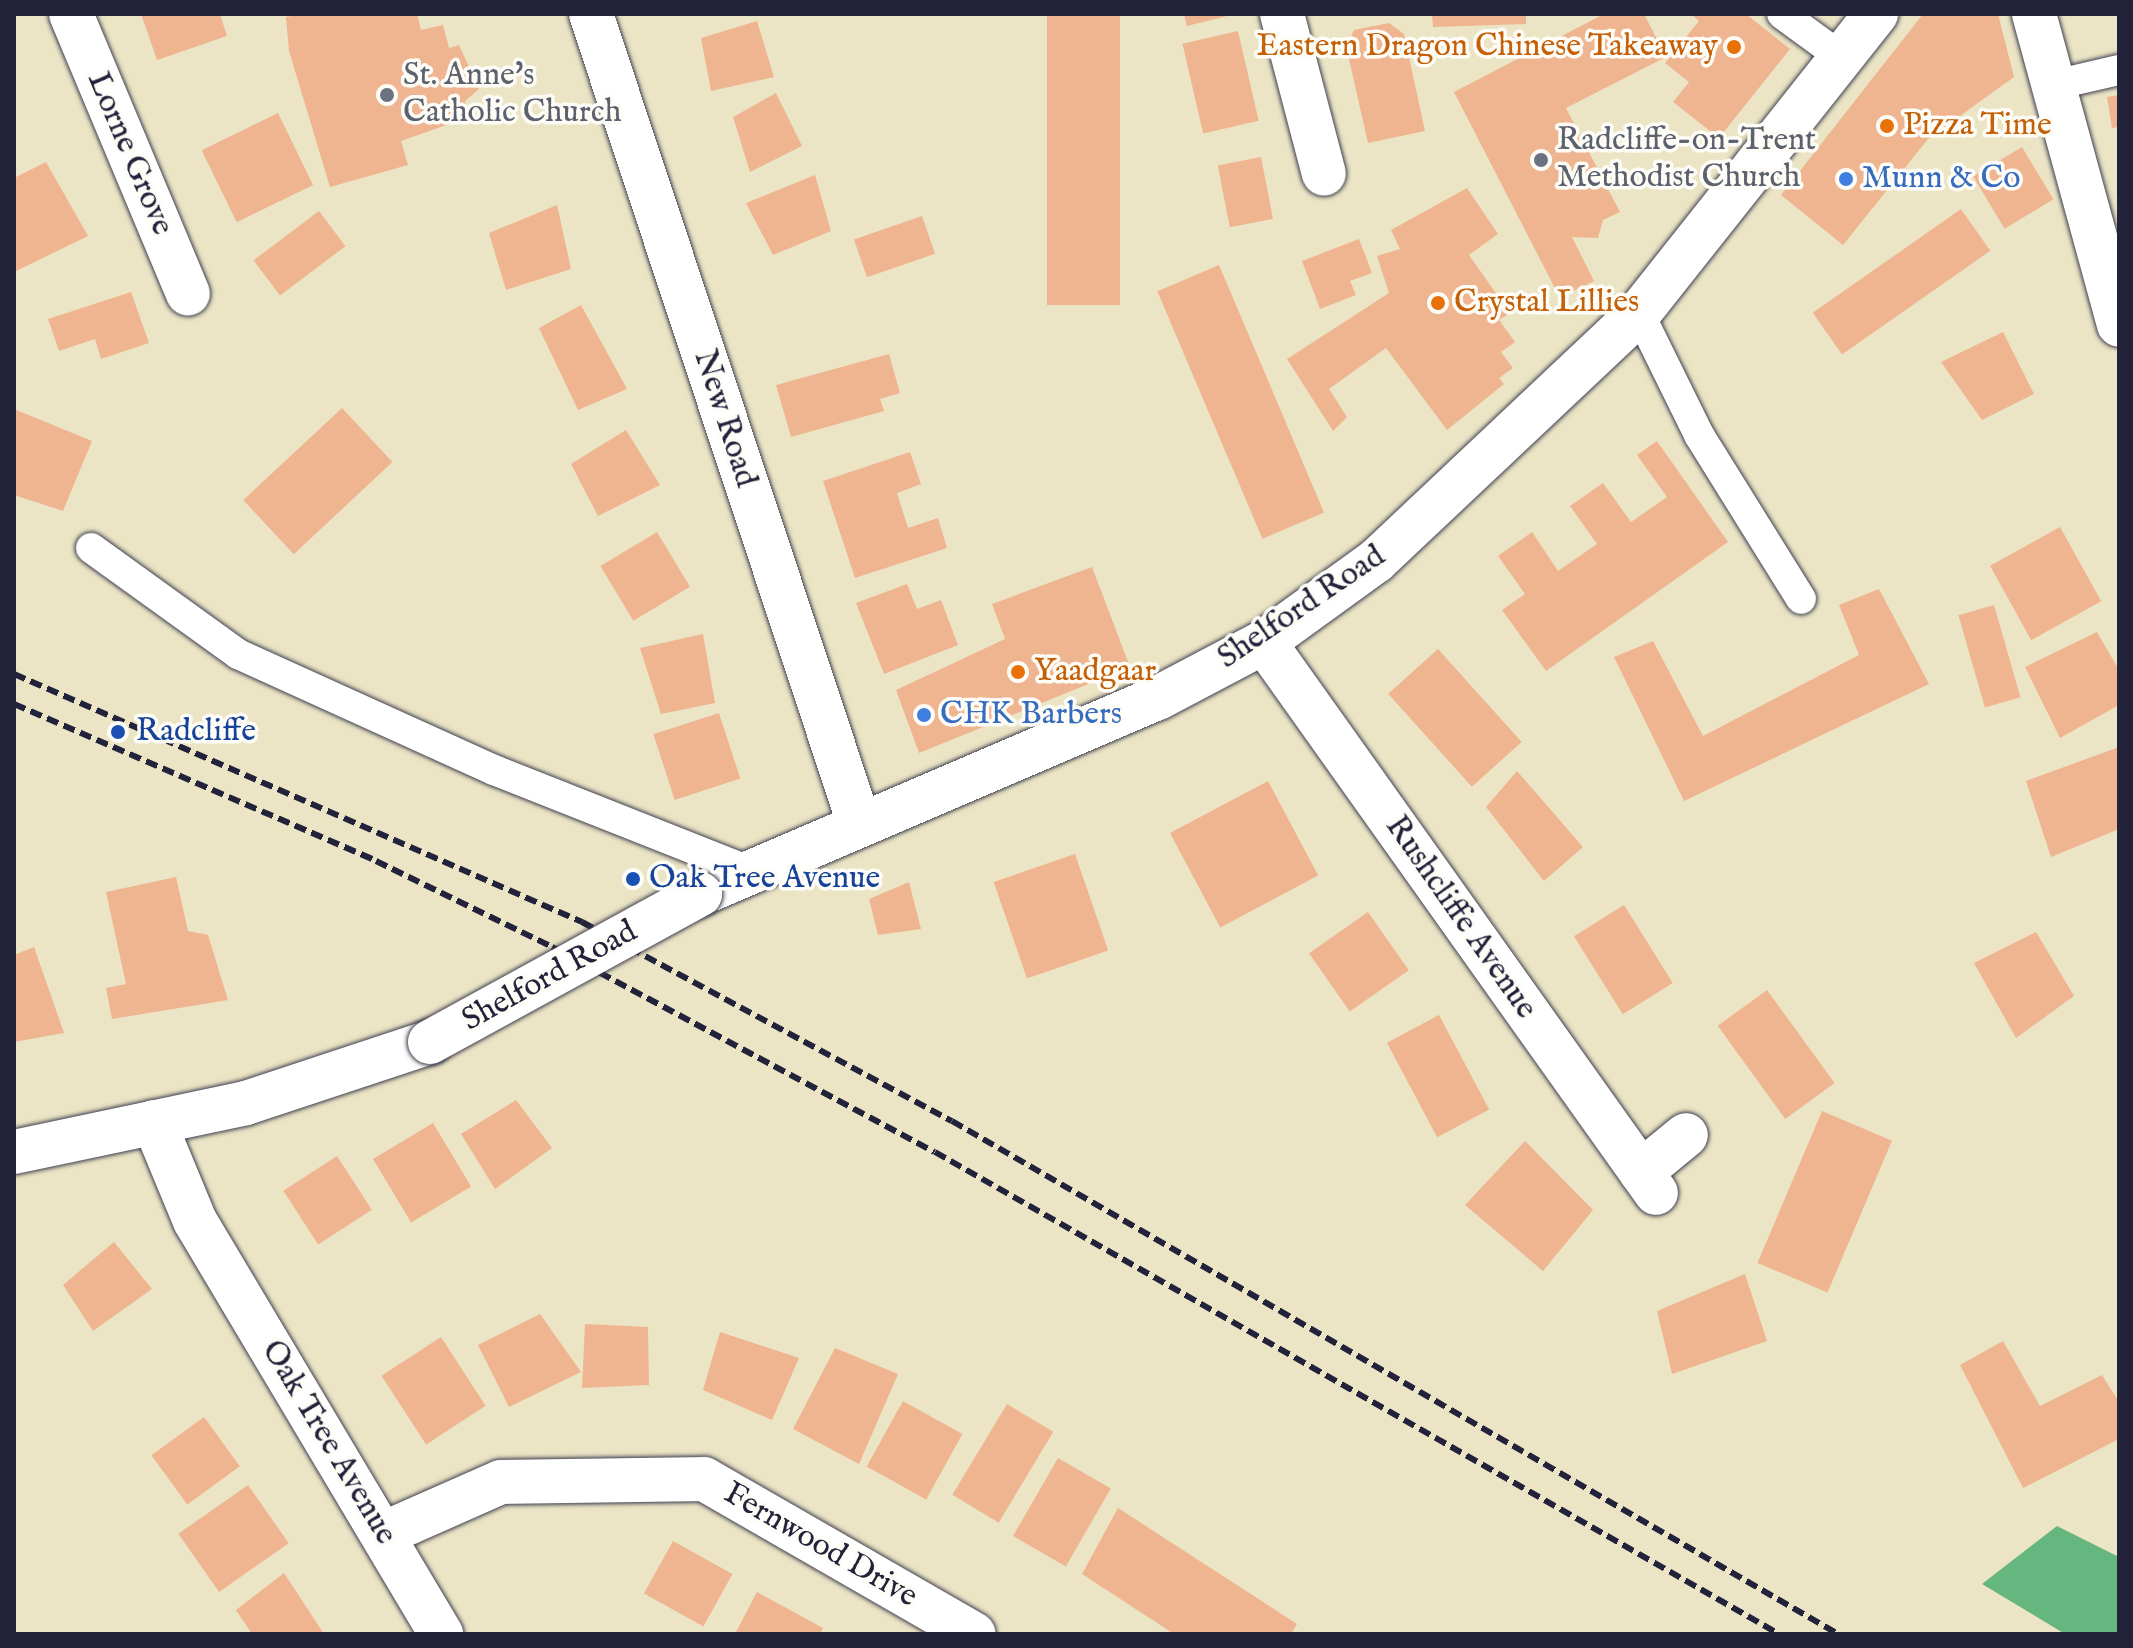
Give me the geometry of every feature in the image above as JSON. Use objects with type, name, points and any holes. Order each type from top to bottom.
[{"type":"street","name":"Lorne Grove","points":[[71,14],[188,294]]},
{"type":"street","name":"New Road","points":[[591,14],[859,823]]},
{"type":"street","points":[[1282,14],[1324,174]]},
{"type":"street","name":"Shelford Road","points":[[14,1152],[246,1103],[430,1042],[700,894],[859,823],[1158,698],[1264,642],[1450,498],[1639,313],[1876,14]]},
{"type":"street","points":[[2034,14],[2119,325]]},
{"type":"street","name":"Rushcliffe Avenue","points":[[1264,642],[1648,1183],[1686,1135]]},
{"type":"street","name":"Oak Tree Avenue","points":[[154,1122],[195,1221],[441,1634]]},
{"type":"street","name":"Fernwood Drive","points":[[383,1534],[501,1482],[704,1479],[974,1634]]},
{"type":"lane","points":[[1782,14],[1841,57]]},
{"type":"lane","points":[[2054,85],[2119,70]]},
{"type":"lane","points":[[1639,313],[1699,435],[1801,599]]},
{"type":"lane","points":[[91,548],[238,654],[480,764],[751,872]]},
{"type":"green space","points":[[2057,1526],[2119,1557],[2119,1634],[2065,1634],[1982,1584]]},
{"type":"building","points":[[141,14],[220,14],[227,36],[157,60]]},
{"type":"building","name":"St. Anne's Catholic Church","points":[[302,14],[417,14],[421,30],[443,25],[449,48],[459,45],[479,89],[465,101],[469,117],[401,141],[408,165],[330,187],[289,51],[286,17]]},
{"type":"building","points":[[1047,14],[1120,14],[1120,305],[1047,305]]},
{"type":"building","points":[[1184,14],[1231,14],[1231,15],[1187,26]]},
{"type":"building","points":[[1432,14],[1526,14],[1526,24],[1433,27]]},
{"type":"building","name":"Radcliffe-on-Trent Methodist Church","points":[[1604,14],[1644,14],[1666,57],[1566,108],[1620,212],[1603,220],[1598,238],[1572,237],[1594,281],[1560,298],[1454,92]]},
{"type":"building","points":[[1691,14],[1746,14],[1790,49],[1719,138],[1673,102],[1689,82],[1665,63],[1699,21]]},
{"type":"building","points":[[1923,14],[1998,14],[2014,77],[1928,139],[1843,245],[1781,195]]},
{"type":"building","points":[[757,21],[774,77],[711,91],[701,38]]},
{"type":"building","points":[[1389,23],[1404,34],[1425,131],[1368,143],[1346,46],[1354,30]]},
{"type":"building","points":[[1238,31],[1259,121],[1203,133],[1182,44]]},
{"type":"building","points":[[776,93],[802,146],[750,172],[733,117]]},
{"type":"building","points":[[2119,95],[2119,127],[2112,128],[2107,97]]},
{"type":"building","points":[[278,113],[313,185],[237,222],[202,150]]},
{"type":"building","points":[[2022,147],[2053,199],[2005,229],[1973,176]]},
{"type":"building","points":[[1261,157],[1273,219],[1230,227],[1218,165]]},
{"type":"building","points":[[46,162],[88,236],[14,272],[14,178]]},
{"type":"building","points":[[815,175],[831,231],[773,255],[746,203]]},
{"type":"building","name":"Crystal Lillies","points":[[1467,188],[1498,234],[1469,255],[1510,313],[1499,320],[1515,342],[1501,352],[1513,368],[1499,378],[1504,384],[1447,430],[1386,348],[1329,389],[1347,417],[1333,431],[1287,359],[1389,293],[1377,256],[1400,249],[1391,230]]},
{"type":"building","points":[[557,205],[571,269],[506,290],[489,233]]},
{"type":"building","points":[[1961,209],[1990,251],[1842,355],[1813,313]]},
{"type":"building","points":[[319,211],[345,246],[280,295],[254,260]]},
{"type":"building","points":[[922,216],[935,254],[867,277],[854,239]]},
{"type":"building","points":[[1359,239],[1372,273],[1350,281],[1356,295],[1320,309],[1302,261]]},
{"type":"building","points":[[1219,265],[1324,513],[1262,539],[1157,291]]},
{"type":"building","points":[[131,292],[149,343],[101,359],[95,339],[59,351],[48,319]]},
{"type":"building","points":[[581,305],[627,389],[578,410],[539,328]]},
{"type":"building","points":[[2003,332],[2034,394],[1982,420],[1941,362]]},
{"type":"building","points":[[889,354],[900,393],[880,399],[884,411],[791,437],[776,385]]},
{"type":"building","points":[[342,408],[392,462],[294,554],[243,500]]},
{"type":"building","points":[[14,409],[92,441],[63,511],[14,495]]},
{"type":"building","points":[[626,430],[660,485],[598,516],[571,464]]},
{"type":"building","points":[[1657,441],[1728,542],[1546,671],[1502,610],[1525,594],[1498,556],[1532,532],[1558,571],[1597,544],[1570,506],[1603,483],[1631,522],[1667,497],[1637,455]]},
{"type":"building","points":[[910,452],[921,484],[897,493],[908,528],[938,518],[947,548],[855,578],[823,481]]},
{"type":"building","points":[[2060,527],[2101,601],[2031,640],[1990,566]]},
{"type":"building","points":[[657,532],[690,587],[633,621],[600,566]]},
{"type":"building","points":[[1092,567],[1130,667],[919,753],[896,690],[1005,639],[992,604]]},
{"type":"building","points":[[907,584],[917,609],[941,600],[958,645],[884,674],[856,603]]},
{"type":"building","points":[[1879,589],[1929,684],[1684,801],[1614,657],[1653,641],[1703,736],[1859,655],[1839,605]]},
{"type":"building","points":[[1994,605],[2020,697],[1985,707],[1958,615]]},
{"type":"building","points":[[2097,632],[2119,670],[2119,705],[2060,738],[2025,667]]},
{"type":"building","points":[[703,634],[715,703],[661,714],[640,648]]},
{"type":"building","points":[[1438,649],[1522,742],[1472,787],[1388,694]]},
{"type":"building","points":[[719,713],[740,779],[675,800],[653,734]]},
{"type":"building","points":[[2119,747],[2119,829],[2051,857],[2026,781]]},
{"type":"building","points":[[1517,771],[1583,847],[1544,881],[1486,807]]},
{"type":"building","points":[[1268,781],[1318,875],[1220,928],[1170,833]]},
{"type":"building","points":[[1075,854],[1108,950],[1027,978],[994,882]]},
{"type":"building","points":[[176,877],[188,931],[208,935],[228,1000],[112,1019],[106,988],[126,984],[106,892]]},
{"type":"building","points":[[909,882],[921,929],[878,935],[869,899]]},
{"type":"building","points":[[1624,905],[1673,983],[1623,1014],[1574,936]]},
{"type":"building","points":[[1368,912],[1409,970],[1350,1011],[1309,953]]},
{"type":"building","points":[[2036,932],[2074,996],[2016,1038],[1974,963]]},
{"type":"building","points":[[34,947],[64,1033],[14,1042],[14,955]]},
{"type":"building","points":[[1767,990],[1835,1083],[1785,1119],[1718,1026]]},
{"type":"building","points":[[1439,1015],[1489,1109],[1437,1137],[1387,1043]]},
{"type":"building","points":[[516,1100],[552,1148],[495,1189],[461,1134]]},
{"type":"building","points":[[1822,1111],[1892,1141],[1827,1293],[1758,1263]]},
{"type":"building","points":[[433,1123],[471,1186],[411,1222],[373,1159]]},
{"type":"building","points":[[1525,1141],[1593,1210],[1543,1271],[1465,1205]]},
{"type":"building","points":[[337,1156],[372,1210],[318,1245],[283,1191]]},
{"type":"building","points":[[114,1242],[152,1289],[93,1331],[63,1285]]},
{"type":"building","points":[[1745,1274],[1767,1341],[1672,1374],[1657,1311]]},
{"type":"building","points":[[540,1314],[581,1372],[509,1407],[478,1345]]},
{"type":"building","points":[[585,1324],[648,1327],[649,1385],[582,1388]]},
{"type":"building","points":[[720,1332],[799,1358],[772,1420],[703,1390]]},
{"type":"building","points":[[441,1337],[486,1406],[426,1444],[381,1376]]},
{"type":"building","points":[[2003,1341],[2040,1406],[2102,1375],[2119,1402],[2119,1439],[2023,1488],[1960,1365]]},
{"type":"building","points":[[835,1348],[898,1374],[859,1464],[793,1429]]},
{"type":"building","points":[[903,1401],[962,1434],[926,1500],[867,1467]]},
{"type":"building","points":[[1007,1404],[1053,1432],[999,1523],[952,1495]]},
{"type":"building","points":[[204,1417],[240,1466],[187,1505],[151,1455]]},
{"type":"building","points":[[1058,1458],[1111,1488],[1066,1566],[1013,1536]]},
{"type":"building","points":[[248,1485],[289,1543],[219,1592],[178,1534]]},
{"type":"building","points":[[1118,1508],[1297,1624],[1291,1634],[1174,1634],[1082,1574]]},
{"type":"building","points":[[673,1541],[732,1574],[703,1626],[644,1593]]},
{"type":"building","points":[[284,1573],[324,1634],[252,1634],[236,1610]]},
{"type":"building","points":[[757,1592],[823,1628],[820,1634],[735,1634]]},
{"type":"railway","points":[[14,674],[582,922],[952,1121],[1838,1634]]},
{"type":"railway","points":[[14,704],[376,861],[552,947],[935,1152],[1779,1634]]},
{"type":"place","name":"Eastern Dragon Chinese Takeaway","points":[[1734,47]]},
{"type":"place","name":"St. Anne's Catholic Church","points":[[387,95]]},
{"type":"place","name":"Pizza Time","points":[[1887,126]]},
{"type":"place","name":"Radcliffe-on-Trent Methodist Church","points":[[1541,160]]},
{"type":"place","name":"Munn & Co","points":[[1846,179]]},
{"type":"place","name":"Crystal Lillies","points":[[1438,303]]},
{"type":"place","name":"Yaadgaar","points":[[1018,672]]},
{"type":"place","name":"CHK Barbers","points":[[924,715]]},
{"type":"place","name":"Radcliffe","points":[[118,732]]},
{"type":"place","name":"Oak Tree Avenue","points":[[633,879]]}]
